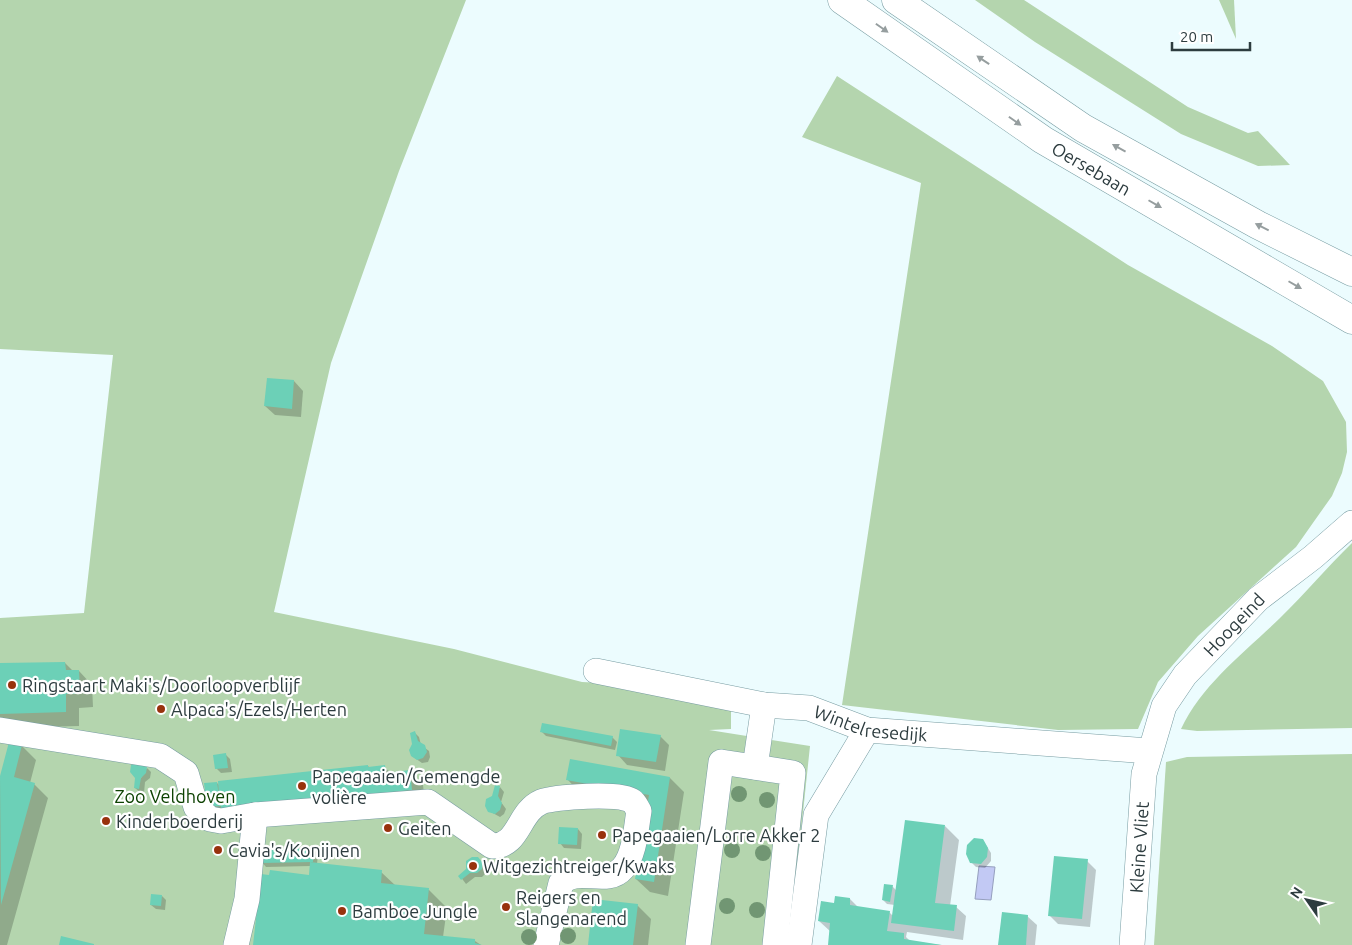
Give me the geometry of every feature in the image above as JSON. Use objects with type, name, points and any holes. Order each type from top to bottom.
[{"type":"main road","name":"Oersebaan","points":[[842,0],[1043,140],[1308,292],[1352,320]]},
{"type":"main road","name":"Oersebaan","points":[[896,0],[1083,128],[1258,225],[1352,272]]},
{"type":"street","name":"Hoogeind","points":[[1149,751],[1164,706],[1185,675],[1258,599],[1313,557],[1352,523]]},
{"type":"street","name":"Wintelresedijk","points":[[596,671],[764,705],[809,708],[867,730],[1149,751]]},
{"type":"street","points":[[755,767],[764,705]]},
{"type":"street","points":[[0,730],[160,756],[186,773],[196,807],[210,819],[221,821],[255,815],[428,802],[492,846],[499,846],[510,841],[525,815],[540,802],[598,795],[622,797],[632,801],[639,811],[632,848],[623,868],[608,876],[575,874],[566,877],[561,883],[546,945]]},
{"type":"street","points":[[799,945],[816,815],[867,730]]},
{"type":"street","name":"Kleine Vliet","points":[[1132,945],[1144,774],[1149,751]]},
{"type":"street","points":[[698,945],[721,762],[793,773],[775,945]]},
{"type":"street","points":[[236,945],[247,899],[255,815]]},
{"type":"green space","name":"Zoo Veldhoven","points":[[0,0],[466,0],[399,171],[331,363],[274,612],[454,649],[582,682],[664,686],[731,711],[731,729],[709,730],[810,746],[789,945],[0,945],[0,618],[84,613],[113,355],[0,349]]},
{"type":"green space","points":[[975,0],[1024,0],[1188,107],[1248,133],[1258,131],[1290,165],[1258,166],[1181,134],[1035,42]]},
{"type":"green space","points":[[1219,0],[1234,0],[1236,39]]},
{"type":"green space","points":[[837,76],[1128,265],[1272,346],[1323,381],[1346,422],[1347,452],[1342,473],[1332,496],[1296,547],[1198,636],[1158,682],[1138,729],[1058,730],[842,705],[921,183],[802,137]]},
{"type":"green space","points":[[1352,543],[1352,728],[1197,731],[1181,729],[1200,697],[1212,683],[1289,609]]},
{"type":"green space","points":[[1352,754],[1352,945],[1154,945],[1166,762],[1187,757]]},
{"type":"water","points":[[979,866],[995,867],[991,900],[975,899]]},
{"type":"building","points":[[267,378],[294,380],[292,409],[264,406]]},
{"type":"building","points":[[65,662],[66,670],[79,670],[80,694],[66,694],[66,712],[0,714],[0,663]]},
{"type":"building","points":[[542,723],[613,736],[611,746],[540,732]]},
{"type":"building","points":[[620,729],[661,735],[656,762],[616,756]]},
{"type":"building","points":[[415,731],[418,741],[425,745],[427,752],[423,758],[417,760],[411,756],[409,750],[412,744],[410,733]]},
{"type":"building","points":[[9,742],[22,745],[14,777],[35,783],[1,905],[0,776]]},
{"type":"building","points":[[226,753],[228,768],[215,769],[213,755]]},
{"type":"building","points":[[570,759],[670,777],[654,882],[635,879],[649,795],[566,780]]},
{"type":"building","points":[[136,761],[142,762],[147,767],[146,773],[141,778],[139,789],[134,788],[135,778],[130,772],[131,765]]},
{"type":"building","points":[[368,765],[368,767],[385,765],[386,773],[410,770],[412,790],[221,810],[221,806],[207,807],[204,783],[217,782],[219,796],[218,781]]},
{"type":"building","points":[[495,785],[500,786],[498,796],[502,803],[500,810],[495,814],[488,812],[485,806],[486,799],[492,796]]},
{"type":"building","points":[[905,820],[945,825],[935,903],[957,905],[954,931],[891,923]]},
{"type":"building","points":[[559,827],[578,828],[577,845],[558,844]]},
{"type":"building","points":[[974,838],[983,839],[988,848],[987,857],[981,864],[970,863],[966,854],[967,845]]},
{"type":"building","points":[[314,848],[313,862],[261,863],[260,850]]},
{"type":"building","points":[[1054,856],[1088,859],[1082,919],[1048,916]]},
{"type":"building","points":[[472,857],[478,857],[482,862],[482,869],[477,873],[470,873],[461,880],[458,876],[466,869],[466,861]]},
{"type":"building","name":"Bamboe Jungle","points":[[310,862],[382,870],[381,883],[429,888],[424,934],[475,939],[475,943],[482,945],[253,945],[261,874],[269,875],[270,870],[309,875]]},
{"type":"building","points":[[884,884],[893,885],[890,902],[882,900]]},
{"type":"building","points":[[151,894],[162,895],[161,906],[150,905]]},
{"type":"building","points":[[835,896],[850,898],[850,905],[890,911],[887,931],[904,933],[904,939],[942,945],[828,945],[830,923],[818,921],[821,901],[834,903]]},
{"type":"building","points":[[593,899],[638,904],[633,945],[588,945]]},
{"type":"building","points":[[1002,912],[1028,915],[1026,945],[998,945]]},
{"type":"building","points":[[61,936],[94,944],[94,945],[59,945]]},
{"type":"place","name":"Ringstaart Maki's/Doorloopverblijf","points":[[12,685]]},
{"type":"place","name":"Alpaca's/Ezels/Herten","points":[[161,709]]},
{"type":"place","name":"Papegaaien/Gemengde volière","points":[[302,786]]},
{"type":"place","name":"Kinderboerderij","points":[[106,821]]},
{"type":"place","name":"Geiten","points":[[388,828]]},
{"type":"place","name":"Papegaaien/Lorre Akker 2","points":[[602,835]]},
{"type":"place","name":"Cavia's/Konijnen","points":[[218,850]]},
{"type":"place","name":"Witgezichtreiger/Kwaks","points":[[473,866]]},
{"type":"place","name":"Reigers en Slangenarend","points":[[506,907]]},
{"type":"place","name":"Bamboe Jungle","points":[[342,911]]}]
